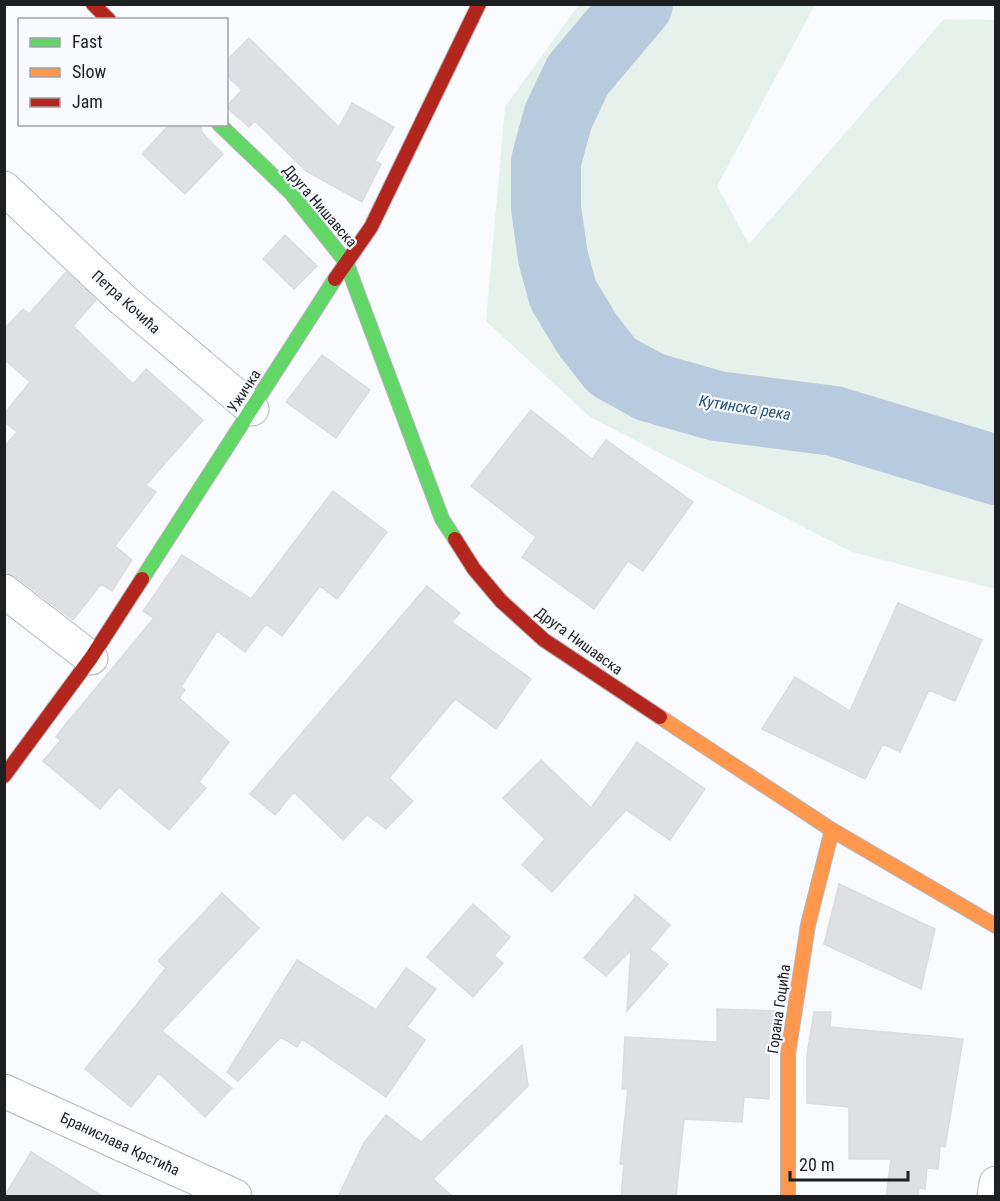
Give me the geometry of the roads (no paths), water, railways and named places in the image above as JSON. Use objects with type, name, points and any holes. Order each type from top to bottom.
[{"type":"street","points":[[93,4],[107,18]]},
{"type":"street","name":"Ужичка","points":[[4,777],[91,658],[370,227],[479,4]]},
{"type":"street","name":"Друга Нишавска","points":[[221,126],[291,193],[346,262],[442,519],[474,569],[501,602],[544,640],[832,830],[996,926]]},
{"type":"street","name":"Петра Кочића","points":[[4,188],[122,299],[252,410]]},
{"type":"street","points":[[4,591],[91,658]]},
{"type":"street","name":"Горана Гоцића","points":[[788,1197],[788,1054],[808,925],[832,830]]},
{"type":"street","name":"Бранислава Крстића","points":[[4,1091],[235,1197]]},
{"type":"street","points":[[994,1197],[996,1183]]},
{"type":"waterway","name":"Кутинска река","points":[[638,4],[578,75],[558,117],[546,162],[546,208],[553,257],[563,294],[587,334],[612,366],[650,387],[717,406],[834,421],[996,470]]}]
